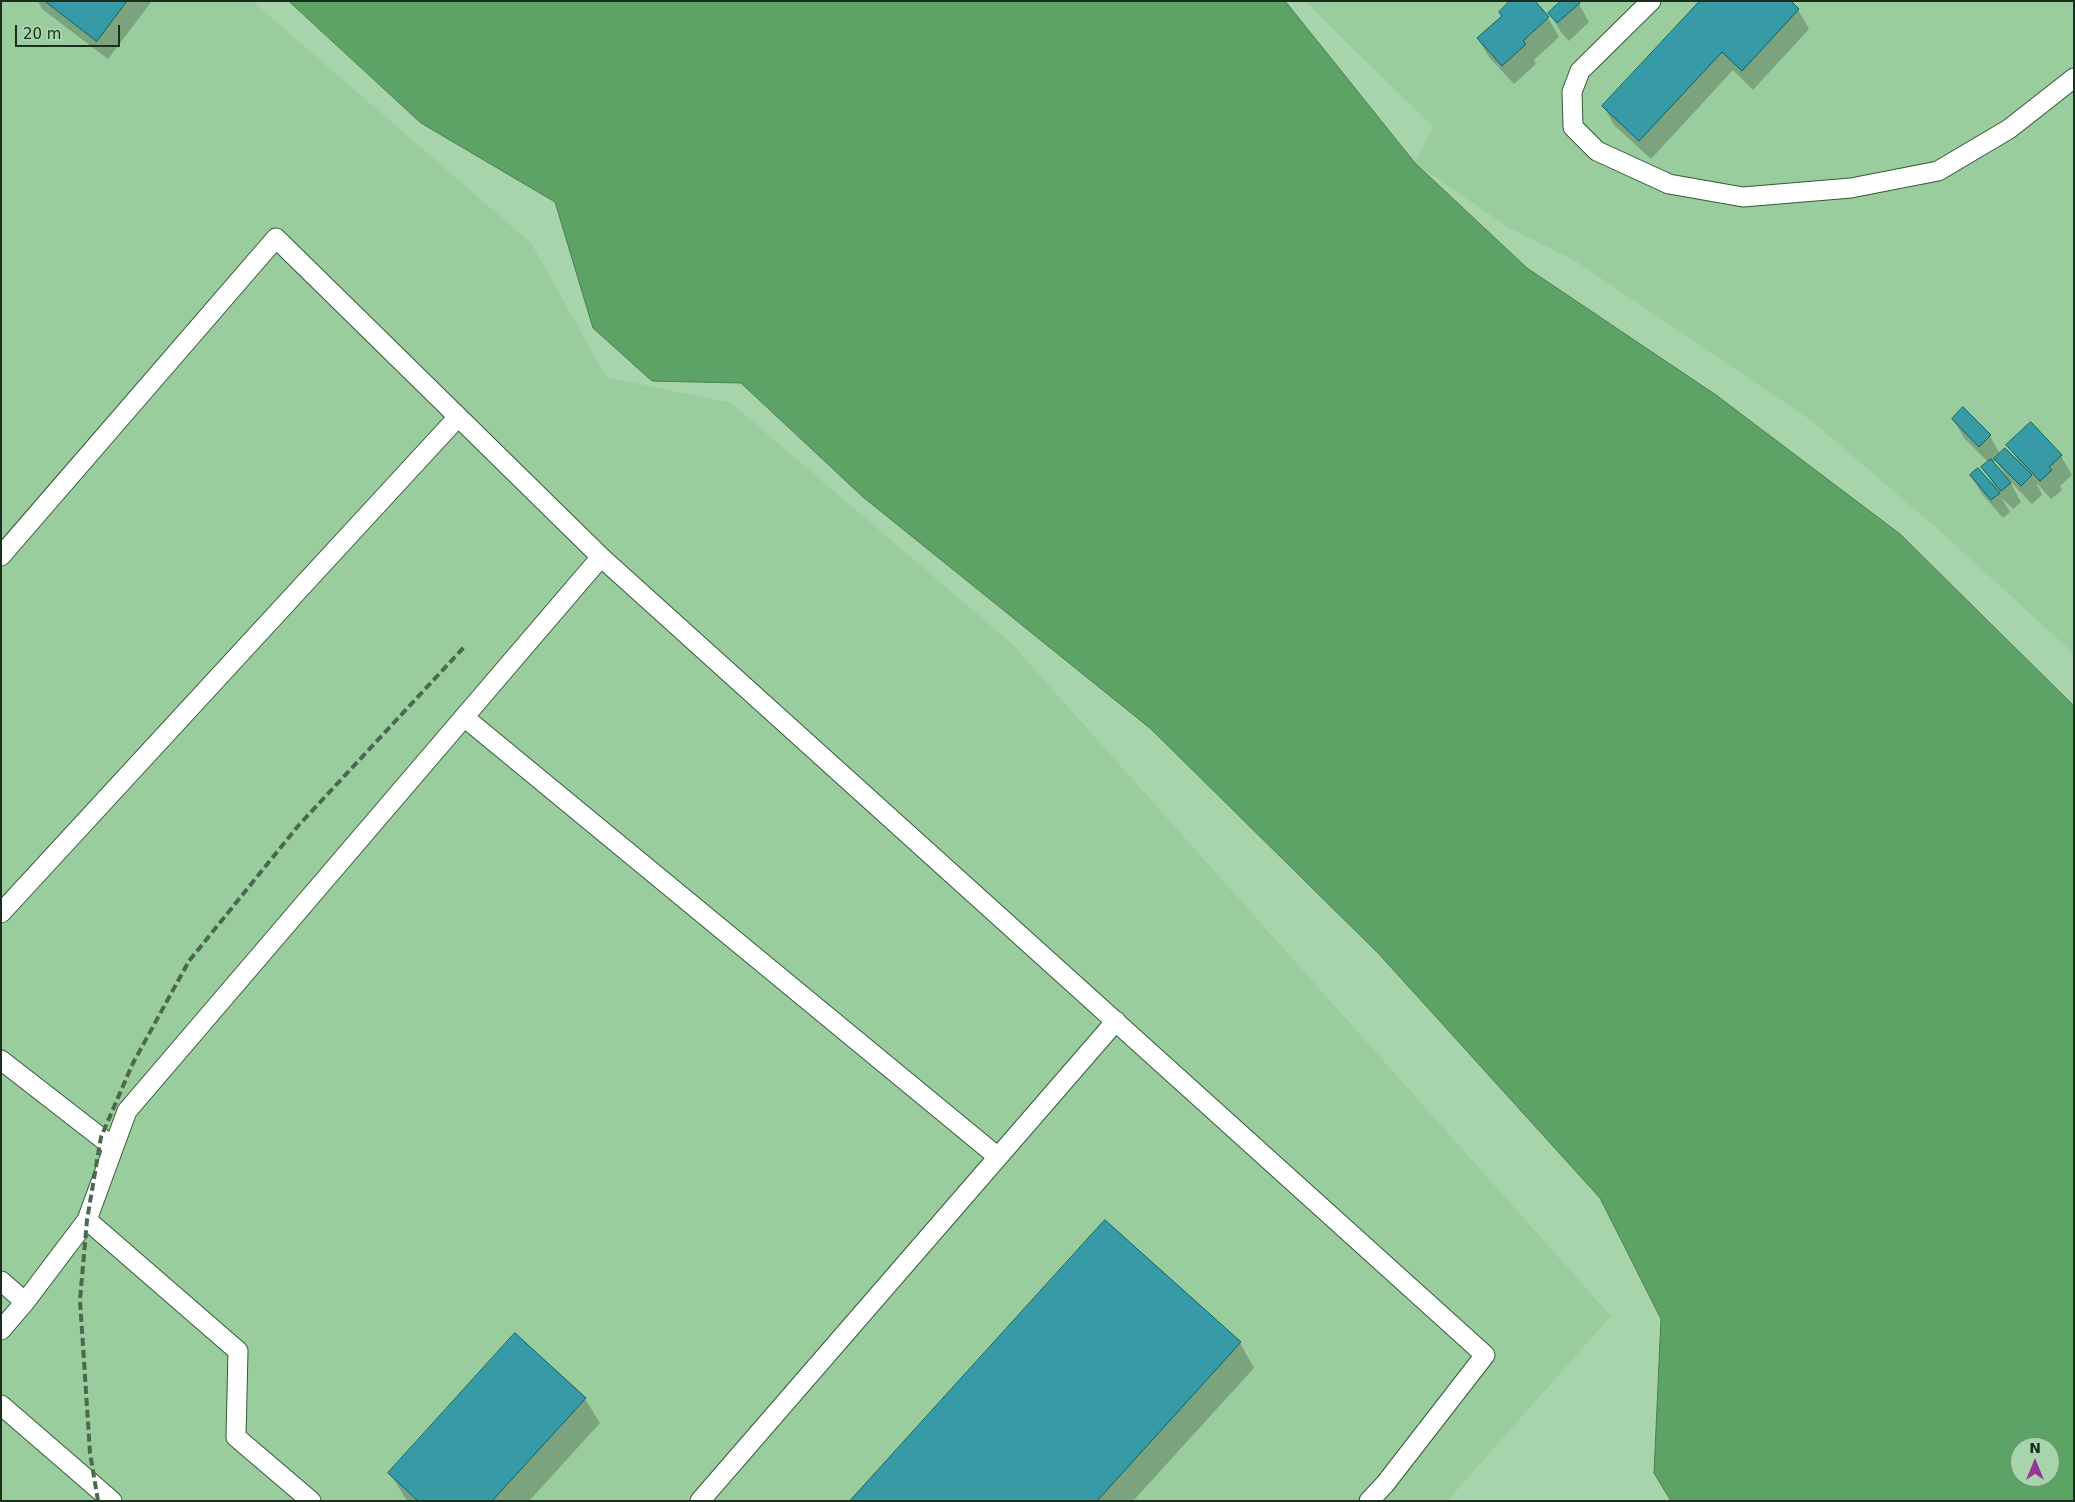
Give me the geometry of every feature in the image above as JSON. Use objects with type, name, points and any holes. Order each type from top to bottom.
[{"type":"lane","points":[[1651,1],[1580,72],[1572,92],[1573,127],[1596,151],[1669,184],[1743,197],[1851,188],[1938,171],[2009,129],[2074,78]]},
{"type":"lane","points":[[1,556],[276,238],[601,557],[1485,1355],[1369,1501]]},
{"type":"lane","points":[[1,912],[458,417]]},
{"type":"lane","points":[[1,1330],[25,1302],[87,1220],[127,1111],[601,557]]},
{"type":"lane","points":[[464,717],[998,1156]]},
{"type":"lane","points":[[700,1501],[1116,1021]]},
{"type":"lane","points":[[1,1060],[113,1147]]},
{"type":"lane","points":[[87,1220],[238,1351],[236,1437],[311,1501]]},
{"type":"lane","points":[[1,1281],[25,1302]]},
{"type":"lane","points":[[1,1405],[112,1501]]},
{"type":"shaded area","points":[[1,1],[252,1],[531,243],[606,377],[731,403],[1011,643],[1611,1316],[1447,1501],[1,1501]]},
{"type":"shaded area","points":[[289,1],[1285,1],[1415,163],[1527,268],[1716,395],[1900,534],[2074,706],[2074,1501],[1671,1501],[1654,1473],[1661,1319],[1600,1198],[1379,954],[1151,729],[863,497],[741,383],[652,381],[593,328],[555,202],[421,123]]},
{"type":"shaded area","points":[[1305,1],[2074,1],[2074,654],[1941,532],[1812,421],[1574,260],[1506,226],[1415,163],[1433,127]]},
{"type":"building","points":[[45,1],[127,1],[97,41]]},
{"type":"building","points":[[1510,1],[1535,1],[1549,17],[1523,41],[1526,44],[1502,66],[1477,38],[1502,16],[1499,12]]},
{"type":"building","points":[[1561,1],[1578,1],[1580,3],[1557,23],[1548,13]]},
{"type":"building","points":[[1700,1],[1791,1],[1799,9],[1742,71],[1722,52],[1639,141],[1602,106]]},
{"type":"building","points":[[1963,407],[1991,435],[1979,447],[1952,419]]},
{"type":"building","points":[[2031,422],[2062,455],[2049,467],[2052,470],[2040,481],[2006,445]]},
{"type":"building","points":[[2005,448],[2032,475],[2021,486],[1994,459]]},
{"type":"building","points":[[1991,459],[2011,483],[2001,491],[1981,467]]},
{"type":"building","points":[[1978,468],[2000,493],[1991,500],[1970,475]]},
{"type":"building","points":[[1105,1220],[1241,1342],[1097,1501],[850,1501]]},
{"type":"building","points":[[515,1333],[586,1398],[492,1501],[418,1501],[388,1473]]},
{"type":"railway","points":[[98,1501],[90,1453],[80,1300],[87,1220],[101,1137],[133,1063],[189,961],[298,826],[466,645]]}]
